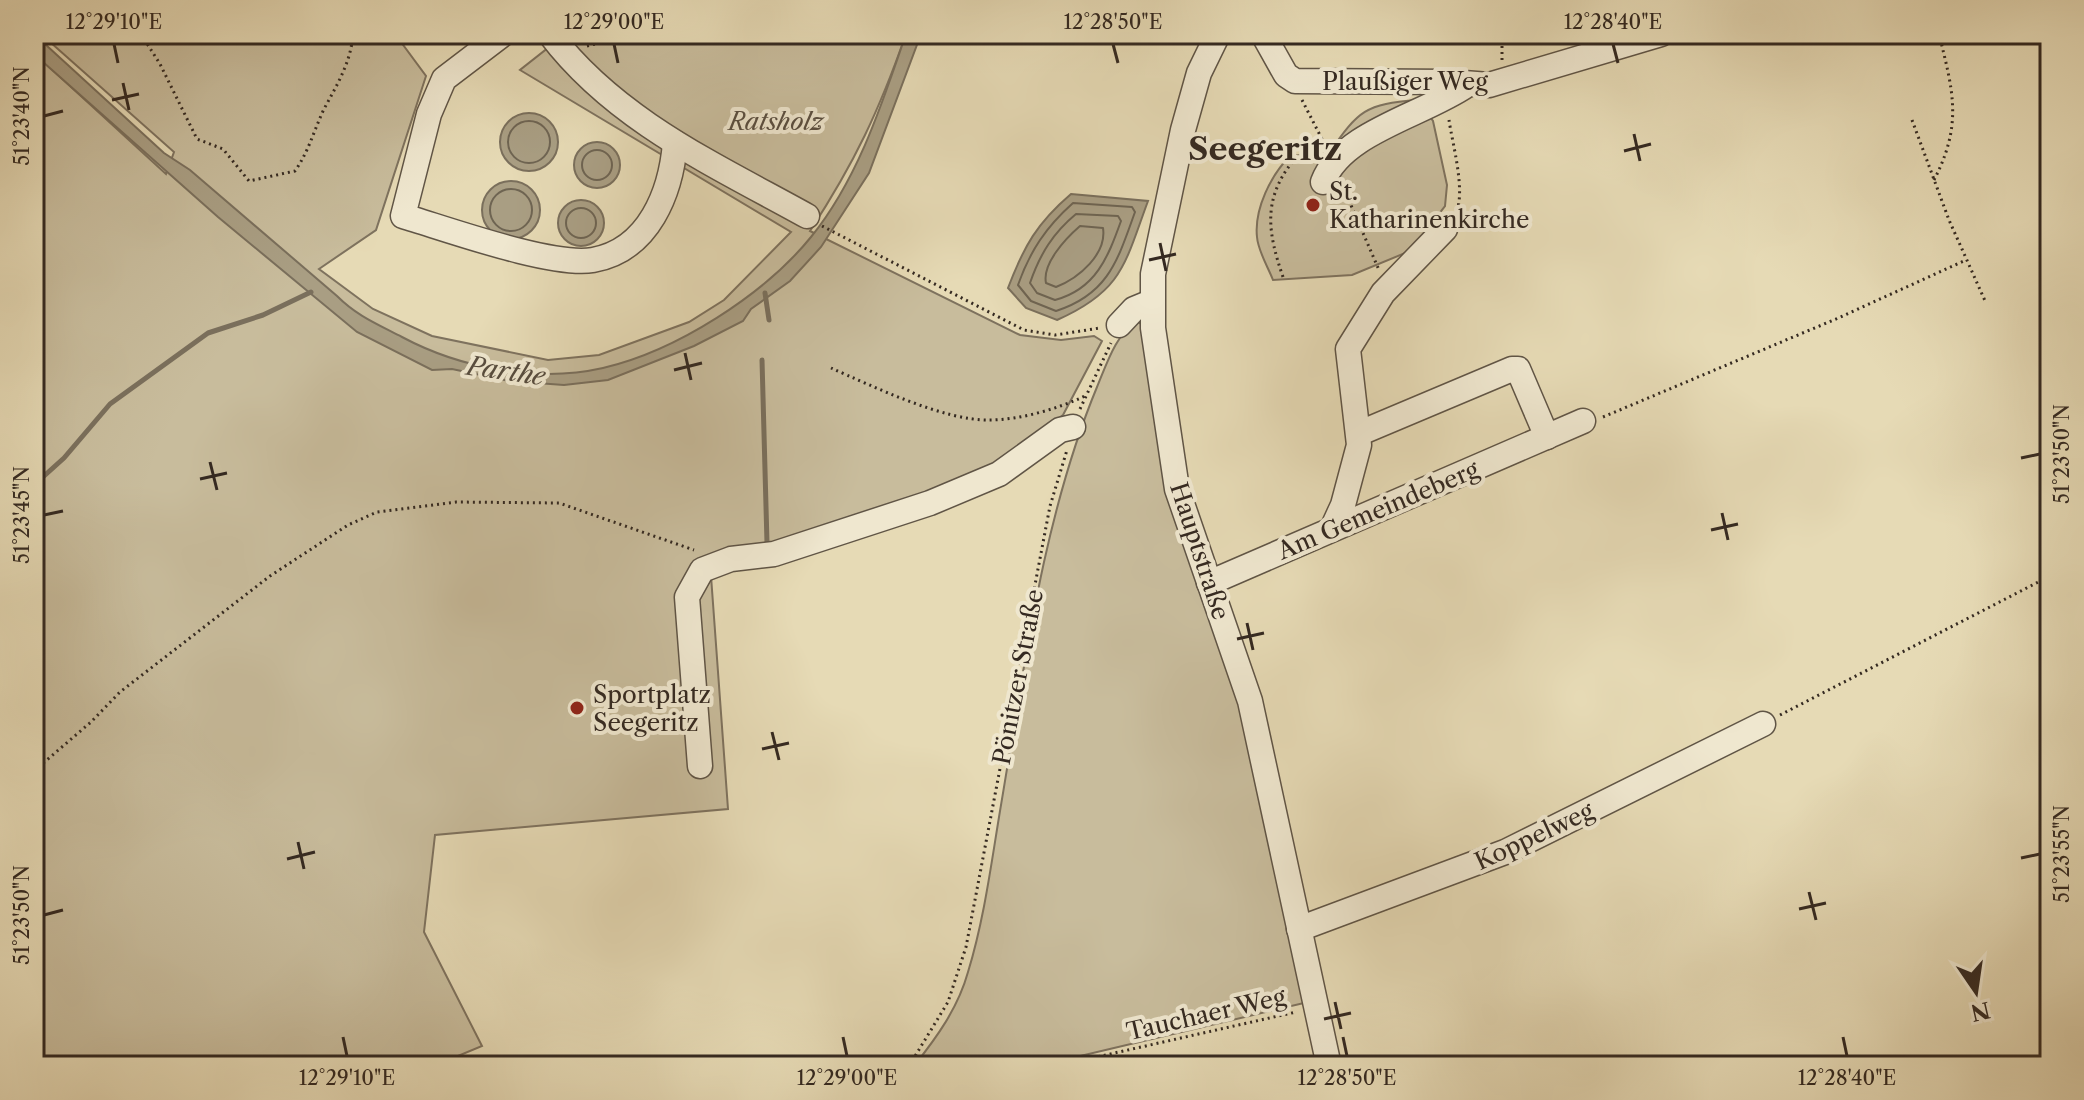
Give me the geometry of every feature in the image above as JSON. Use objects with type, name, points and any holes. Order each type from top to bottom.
[{"type":"street","points":[[503,34],[444,79],[429,114],[403,216],[555,259],[594,260],[632,242],[659,209],[671,178],[675,143]]},
{"type":"street","name":"Hauptstraße","points":[[1218,34],[1190,101],[1153,274],[1151,302],[1177,489],[1250,701],[1329,1066]]},
{"type":"street","name":"Plaußiger Weg","points":[[1263,34],[1286,75],[1295,81],[1451,82],[1467,85],[1507,80],[1661,34]]},
{"type":"street","points":[[556,42],[595,84],[675,143],[807,216]]},
{"type":"street","points":[[1327,167],[1350,146],[1467,85]]},
{"type":"street","points":[[1332,529],[1343,505],[1360,433],[1348,349],[1383,293],[1445,229]]},
{"type":"street","points":[[1119,325],[1134,309],[1151,302]]},
{"type":"street","points":[[1360,433],[1518,369],[1547,437]]},
{"type":"street","name":"Am Gemeindeberg","points":[[1209,583],[1583,421]]},
{"type":"street","points":[[700,766],[687,597],[693,581],[715,563],[774,554],[930,503],[999,474],[1060,430],[1073,427]]},
{"type":"street","name":"Koppelweg","points":[[1299,929],[1505,852],[1763,724]]},
{"type":"path","points":[[141,34],[160,64],[197,139],[223,149],[249,181],[295,171],[308,153],[323,111],[337,88],[353,34]]},
{"type":"path","points":[[556,42],[638,34]]},
{"type":"path","points":[[1502,34],[1499,53],[1507,80]]},
{"type":"path","points":[[1934,180],[1946,156],[1955,99],[1939,34]]},
{"type":"path","points":[[1298,92],[1327,167]]},
{"type":"path","points":[[1438,102],[1448,114],[1459,185],[1460,206],[1445,229]]},
{"type":"path","points":[[1912,120],[1966,260],[1986,303]]},
{"type":"path","points":[[1283,277],[1270,238],[1273,194],[1293,161],[1306,160],[1327,167],[1339,176],[1377,265],[1383,293]]},
{"type":"path","points":[[840,238],[1024,330],[1055,335],[1119,325]]},
{"type":"path","points":[[1583,421],[1597,419],[1836,319],[1966,260]]},
{"type":"path","name":"Pönitzer Straße","points":[[909,1066],[933,1032],[948,1002],[966,947],[1050,506],[1073,427],[1119,325]]},
{"type":"path","points":[[831,368],[927,407],[988,421],[1045,410],[1085,396]]},
{"type":"path","points":[[34,771],[91,722],[120,692],[270,576],[348,525],[377,512],[456,502],[559,503],[690,547],[715,563]]},
{"type":"path","points":[[1763,724],[2050,576]]},
{"type":"path","name":"Tauchaer Weg","points":[[1057,1066],[1315,1008]]},
{"type":"green space","name":"Ratsholz","points":[[41,34],[395,34],[426,76],[376,230],[319,269],[373,309],[432,336],[548,360],[599,355],[689,322],[724,300],[791,232],[520,70],[549,47],[538,34],[906,34],[865,136],[810,231],[1020,335],[1061,340],[1094,336],[1102,341],[1063,415],[982,474],[711,576],[728,809],[435,835],[424,932],[482,1046],[434,1066],[34,1066],[34,53],[166,174],[174,152]]},
{"type":"green space","points":[[1418,100],[1433,121],[1447,185],[1445,206],[1410,251],[1352,275],[1273,280],[1259,248],[1257,226],[1265,193],[1283,164],[1290,156],[1329,153],[1356,118],[1374,107]]},
{"type":"green space","points":[[1137,321],[1141,324],[1238,691],[1304,1003],[1038,1066],[914,1066],[946,1022],[968,972],[987,892],[1048,542],[1078,438],[1097,387],[1118,341]]},
{"type":"water","name":"Parthe","points":[[34,34],[164,153],[190,170],[360,314],[402,337],[449,357],[500,370],[552,374],[603,368],[660,349],[717,318],[792,259],[828,214],[855,166],[906,34],[921,34],[869,173],[821,247],[790,281],[751,309],[743,321],[694,346],[608,380],[564,385],[509,381],[452,369],[432,370],[357,332],[218,217],[34,54]]},
{"type":"water","points":[[529,113],[540,115],[549,122],[556,131],[556,153],[549,162],[540,169],[529,171],[518,169],[509,162],[502,153],[500,142],[502,131],[509,122],[518,115]]},
{"type":"water","points":[[597,142],[613,149],[620,165],[613,181],[597,188],[581,181],[574,165],[581,149]]},
{"type":"water","points":[[511,181],[531,190],[540,210],[531,230],[511,239],[491,230],[482,210],[491,190]]},
{"type":"water","points":[[1071,194],[1148,201],[1119,273],[1096,298],[1057,320],[1026,308],[1008,288],[1033,236]]},
{"type":"water","points":[[581,200],[597,207],[604,223],[597,239],[581,246],[565,239],[558,223],[565,207]]},
{"type":"waterway","points":[[34,485],[64,458],[110,404],[208,333],[263,315],[311,292]]},
{"type":"waterway","points":[[765,293],[769,320]]},
{"type":"waterway","points":[[762,360],[767,543]]},
{"type":"place","name":"St. Katharinenkirche","points":[[1313,205]]},
{"type":"place","name":"Sportplatz Seegeritz","points":[[577,708]]},
{"type":"district","name":"Seegeritz","points":[[1265,148]]}]
